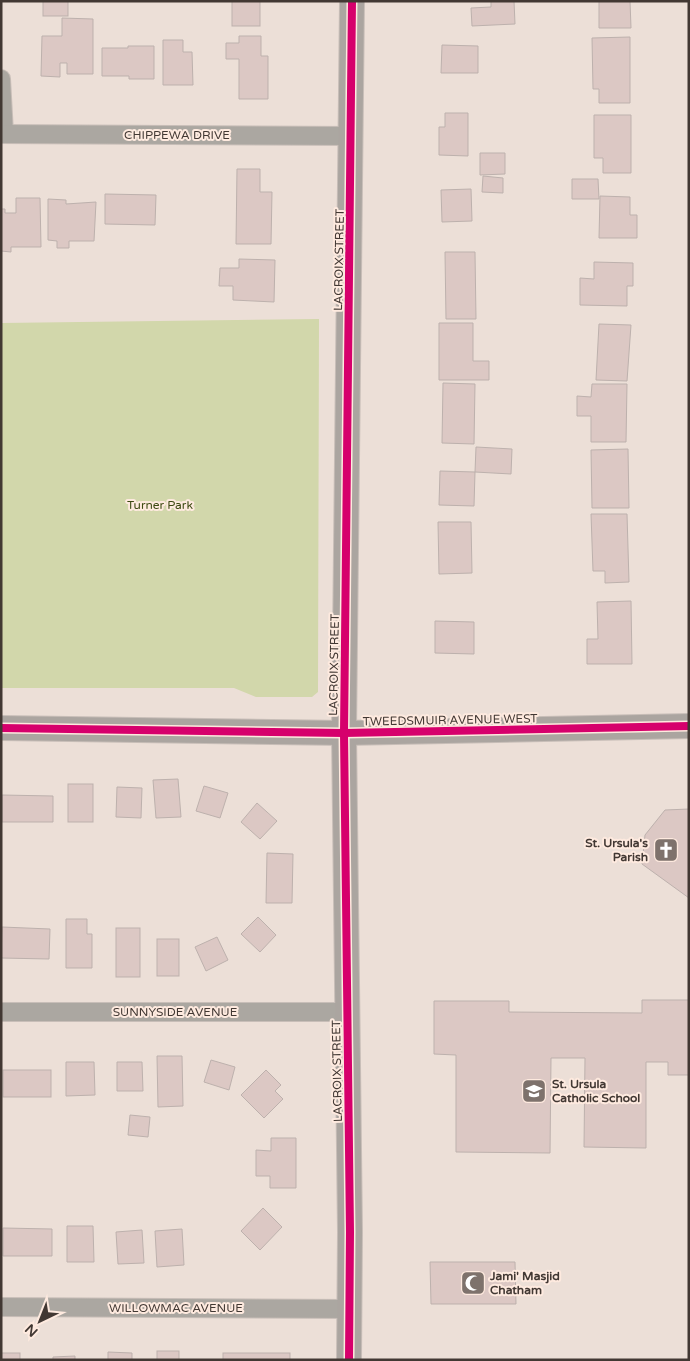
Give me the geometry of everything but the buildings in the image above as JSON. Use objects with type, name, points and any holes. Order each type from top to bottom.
[{"type":"street","name":"LACROIX STREET","points":[[350,1360],[344,734],[352,1]]},
{"type":"street","points":[[1,79],[3,134]]},
{"type":"street","name":"CHIPPEWA DRIVE","points":[[3,134],[352,136]]},
{"type":"street","name":"TWEEDSMUIR AVENUE WEST","points":[[1,728],[344,734],[689,726]]},
{"type":"street","name":"SUNNYSIDE AVENUE","points":[[1,1012],[348,1012]]},
{"type":"street","name":"WILLOWMAC AVENUE","points":[[1,1308],[350,1309]]},
{"type":"green space","name":"Turner Park","points":[[319,319],[318,692],[312,697],[256,697],[234,688],[1,688],[1,323]]},
{"type":"cycle path","points":[[349,1360],[350,1232],[344,733],[352,1]]},
{"type":"cycle path","points":[[1,728],[344,733],[689,726]]},
{"type":"place","name":"St. Ursula's Parish","points":[[666,850]]},
{"type":"place","name":"St. Ursula Catholic School","points":[[534,1091]]},
{"type":"place","name":"Jami' Masjid Chatham","points":[[473,1283]]}]
